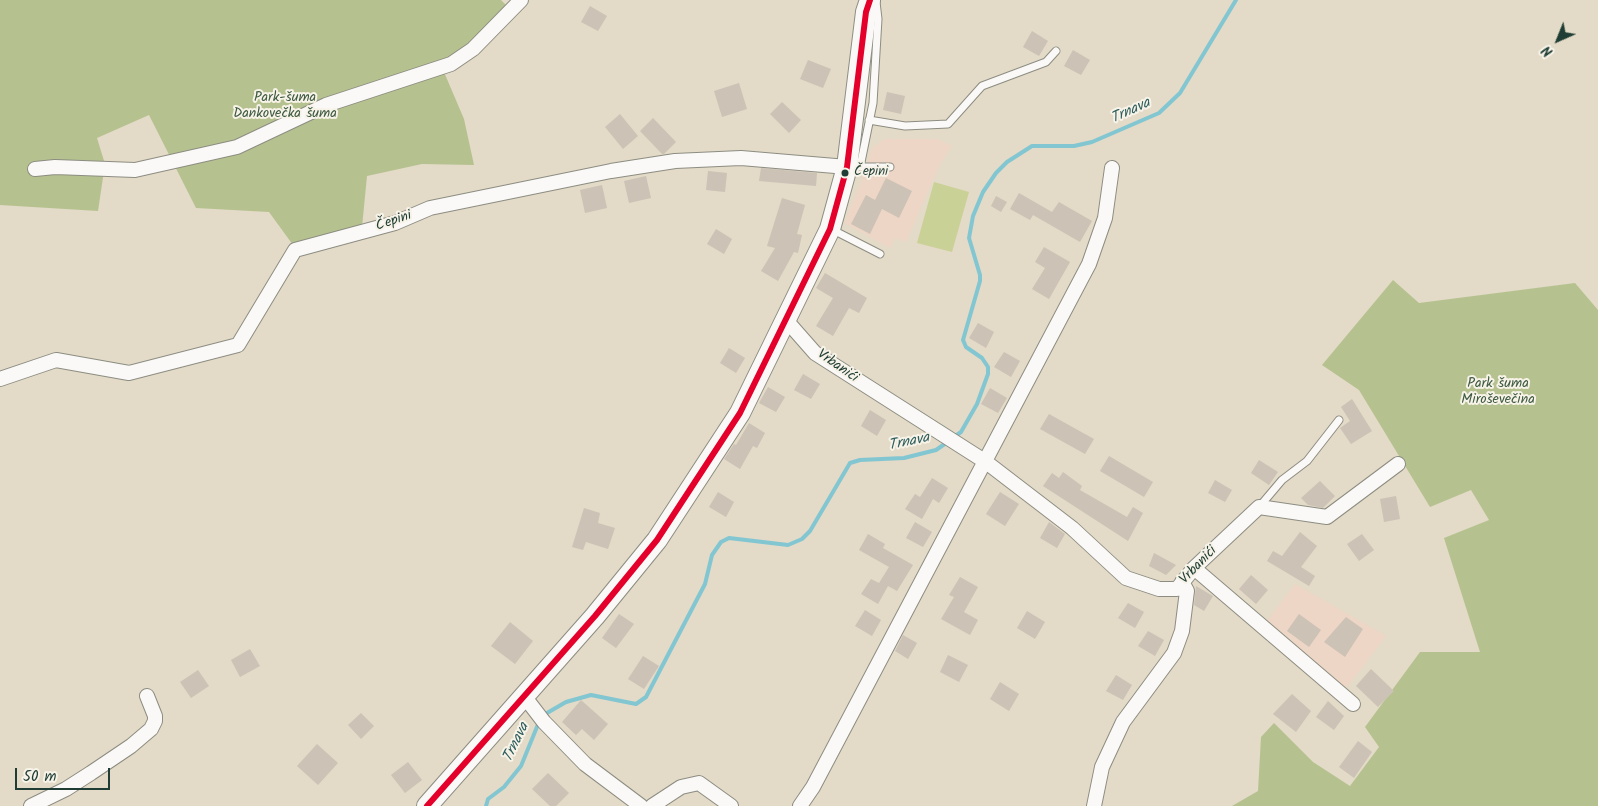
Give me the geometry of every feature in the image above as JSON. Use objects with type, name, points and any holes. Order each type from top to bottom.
[{"type":"main road","points":[[427,806],[595,616],[656,540],[740,413],[830,229],[854,167],[866,12],[870,0]]},
{"type":"street","points":[[35,169],[55,167],[135,170],[237,147],[326,105],[451,64],[473,49],[521,0]]},
{"type":"street","name":"Čepini","points":[[0,379],[56,360],[129,373],[238,346],[295,250],[395,223],[430,208],[611,171],[675,161],[741,158],[854,167]]},
{"type":"street","points":[[800,806],[813,787],[1089,264],[1104,218],[1112,168]]},
{"type":"street","name":"Vrbanići","points":[[786,320],[815,353],[986,462],[1072,528],[1126,578],[1159,589],[1177,589],[1194,568],[1259,507]]},
{"type":"street","points":[[1259,507],[1327,517],[1398,464]]},
{"type":"street","points":[[1194,568],[1353,704]]},
{"type":"street","points":[[1094,806],[1102,766],[1123,722],[1174,652],[1182,631],[1187,591],[1182,582]]},
{"type":"street","points":[[31,806],[75,783],[131,746],[151,729],[155,716],[147,696]]},
{"type":"street","points":[[524,696],[541,718],[585,764],[641,806]]},
{"type":"street","points":[[652,806],[681,787],[699,783],[732,806]]},
{"type":"lane","points":[[875,0],[878,19],[873,103],[854,167],[890,167]]},
{"type":"lane","points":[[869,120],[905,126],[948,124],[982,86],[1046,62],[1056,51]]},
{"type":"lane","points":[[830,229],[880,254]]},
{"type":"lane","points":[[1259,507],[1282,480],[1306,461],[1339,420]]},
{"type":"shaded area","points":[[884,139],[937,139],[952,146],[940,164],[906,242],[895,238],[890,248],[844,223],[862,180],[872,148]]},
{"type":"shaded area","points":[[1295,584],[1386,636],[1344,691],[1264,625]]},
{"type":"green space","name":"Park-šuma Dankovečka šuma","points":[[0,0],[501,0],[508,7],[481,34],[441,65],[464,119],[474,165],[422,164],[367,176],[362,227],[293,245],[269,212],[196,208],[149,115],[97,138],[105,164],[98,211],[0,205]]},
{"type":"green space","points":[[934,182],[969,192],[952,252],[917,243]]},
{"type":"green space","name":"Park šuma Miroševečina","points":[[1393,280],[1419,303],[1575,283],[1598,310],[1598,806],[1232,806],[1258,791],[1261,737],[1274,723],[1313,762],[1350,786],[1379,747],[1365,727],[1420,652],[1480,652],[1444,538],[1489,520],[1471,490],[1430,507],[1359,390],[1322,365]]},
{"type":"building","points":[[590,6],[607,16],[598,31],[581,22]]},
{"type":"building","points":[[1032,31],[1048,41],[1039,56],[1023,47]]},
{"type":"building","points":[[1073,50],[1090,60],[1081,75],[1064,66]]},
{"type":"building","points":[[808,60],[831,69],[823,88],[800,79]]},
{"type":"building","points":[[739,83],[747,109],[722,117],[714,91]]},
{"type":"building","points":[[887,92],[905,96],[901,114],[883,110]]},
{"type":"building","points":[[782,102],[801,120],[789,133],[770,114]]},
{"type":"building","points":[[620,114],[638,136],[623,149],[605,127]]},
{"type":"building","points":[[653,118],[676,142],[664,154],[640,131]]},
{"type":"building","points":[[761,168],[817,173],[816,186],[759,181]]},
{"type":"building","points":[[708,171],[727,173],[725,192],[706,190]]},
{"type":"building","points":[[646,176],[651,198],[629,203],[624,181]]},
{"type":"building","points":[[886,178],[912,191],[899,218],[882,209],[870,234],[851,224],[866,195],[875,200]]},
{"type":"building","points":[[602,185],[607,208],[585,213],[580,190]]},
{"type":"building","points":[[1019,193],[1052,212],[1059,202],[1092,221],[1080,242],[1033,215],[1030,220],[1010,209]]},
{"type":"building","points":[[996,196],[1007,202],[1001,212],[991,206]]},
{"type":"building","points":[[782,198],[805,205],[797,234],[802,235],[798,253],[794,252],[778,281],[761,271],[775,248],[767,246]]},
{"type":"building","points":[[716,229],[732,239],[724,254],[707,244]]},
{"type":"building","points":[[1044,247],[1070,262],[1049,299],[1032,289],[1045,268],[1035,262]]},
{"type":"building","points":[[825,273],[867,298],[859,313],[849,308],[833,336],[816,326],[833,298],[816,288]]},
{"type":"building","points":[[978,323],[994,332],[986,348],[969,338]]},
{"type":"building","points":[[729,348],[745,358],[736,373],[720,363]]},
{"type":"building","points":[[1004,352],[1020,361],[1011,377],[994,367]]},
{"type":"building","points":[[803,374],[820,384],[811,399],[794,390]]},
{"type":"building","points":[[768,387],[785,397],[776,412],[759,403]]},
{"type":"building","points":[[990,388],[1007,398],[998,413],[981,404]]},
{"type":"building","points":[[1352,399],[1372,431],[1351,444],[1340,428],[1350,421],[1341,407]]},
{"type":"building","points":[[870,410],[886,420],[877,436],[861,426]]},
{"type":"building","points":[[1049,414],[1094,439],[1085,454],[1040,429]]},
{"type":"building","points":[[749,423],[765,433],[757,448],[753,446],[740,469],[724,459],[734,444],[736,445]]},
{"type":"building","points":[[1109,456],[1153,482],[1144,497],[1100,471]]},
{"type":"building","points":[[1259,460],[1278,472],[1269,485],[1251,473]]},
{"type":"building","points":[[1063,472],[1082,486],[1080,490],[1127,517],[1133,507],[1143,513],[1128,541],[1043,486],[1052,473],[1059,478]]},
{"type":"building","points":[[932,478],[948,488],[939,503],[933,499],[922,519],[905,509],[915,494],[920,497]]},
{"type":"building","points":[[1215,480],[1232,490],[1225,502],[1208,493]]},
{"type":"building","points":[[1320,481],[1335,496],[1323,508],[1308,505],[1301,498]]},
{"type":"building","points":[[718,492],[734,502],[726,517],[709,507]]},
{"type":"building","points":[[1000,492],[1019,504],[1005,526],[986,514]]},
{"type":"building","points":[[1396,496],[1400,519],[1384,522],[1380,499]]},
{"type":"building","points":[[584,508],[600,513],[598,523],[615,528],[608,549],[586,542],[583,550],[572,547]]},
{"type":"building","points":[[915,522],[932,532],[923,547],[906,538]]},
{"type":"building","points":[[1049,522],[1065,534],[1057,548],[1040,538]]},
{"type":"building","points":[[1300,532],[1317,546],[1301,567],[1315,576],[1309,586],[1267,561],[1273,551],[1282,556]]},
{"type":"building","points":[[868,534],[885,544],[883,548],[913,565],[897,591],[888,586],[878,604],[861,594],[871,579],[879,583],[889,567],[859,550]]},
{"type":"building","points":[[1362,534],[1374,550],[1359,561],[1347,544]]},
{"type":"building","points":[[1154,553],[1176,565],[1166,575],[1149,566]]},
{"type":"building","points":[[1251,575],[1268,590],[1256,604],[1239,589]]},
{"type":"building","points":[[960,577],[978,587],[964,612],[978,620],[970,635],[941,619],[954,597],[949,595]]},
{"type":"building","points":[[1196,586],[1213,596],[1204,611],[1194,605]]},
{"type":"building","points":[[1128,603],[1144,612],[1135,628],[1118,618]]},
{"type":"building","points":[[865,610],[881,620],[872,636],[855,626]]},
{"type":"building","points":[[1027,611],[1045,622],[1035,639],[1017,628]]},
{"type":"building","points":[[619,614],[634,624],[616,648],[602,638]]},
{"type":"building","points":[[1299,614],[1321,630],[1309,647],[1287,631]]},
{"type":"building","points":[[1346,617],[1363,629],[1345,657],[1324,642]]},
{"type":"building","points":[[510,622],[533,641],[515,664],[491,646]]},
{"type":"building","points":[[1148,631],[1164,640],[1155,656],[1138,646]]},
{"type":"building","points":[[903,635],[917,643],[908,659],[895,651]]},
{"type":"building","points":[[250,649],[260,666],[240,677],[231,660]]},
{"type":"building","points":[[948,655],[968,665],[959,682],[940,672]]},
{"type":"building","points":[[643,656],[659,666],[644,689],[628,679]]},
{"type":"building","points":[[1371,669],[1394,691],[1378,707],[1356,686]]},
{"type":"building","points":[[198,670],[209,686],[191,698],[180,682]]},
{"type":"building","points":[[1116,675],[1132,685],[1123,700],[1106,691]]},
{"type":"building","points":[[1000,682],[1019,694],[1009,711],[990,699]]},
{"type":"building","points":[[1292,694],[1311,711],[1296,732],[1273,714]]},
{"type":"building","points":[[581,700],[608,724],[594,740],[582,729],[576,735],[562,722]]},
{"type":"building","points":[[1328,701],[1344,716],[1334,730],[1316,717]]},
{"type":"building","points":[[361,713],[374,726],[361,739],[348,725]]},
{"type":"building","points":[[1358,741],[1372,752],[1354,778],[1339,767]]},
{"type":"building","points":[[317,744],[338,763],[318,785],[297,766]]},
{"type":"building","points":[[408,762],[422,780],[405,793],[391,775]]},
{"type":"building","points":[[548,773],[569,793],[556,806],[550,806],[532,789]]},
{"type":"waterway","name":"Trnava","points":[[954,437],[961,432],[977,404],[988,374],[988,367],[982,358],[966,347],[963,340],[980,281],[969,238],[973,216],[983,192],[996,173],[1007,162],[1032,146],[1074,146],[1092,142],[1159,113],[1180,93],[1236,0]]},
{"type":"waterway","name":"Trnava","points":[[544,717],[547,713],[566,702],[591,695],[636,704],[646,697],[705,584],[712,555],[721,542],[729,538],[788,545],[802,539],[810,531],[850,463],[860,460],[904,458],[936,450],[949,441]]},
{"type":"waterway","name":"Trnava","points":[[486,806],[488,799],[504,787],[521,766],[539,722]]},
{"type":"transit line","points":[[427,806],[595,616],[657,540],[740,413],[830,229],[847,167],[866,12],[870,0]]},
{"type":"place","name":"Čepini","points":[[845,173]]}]
